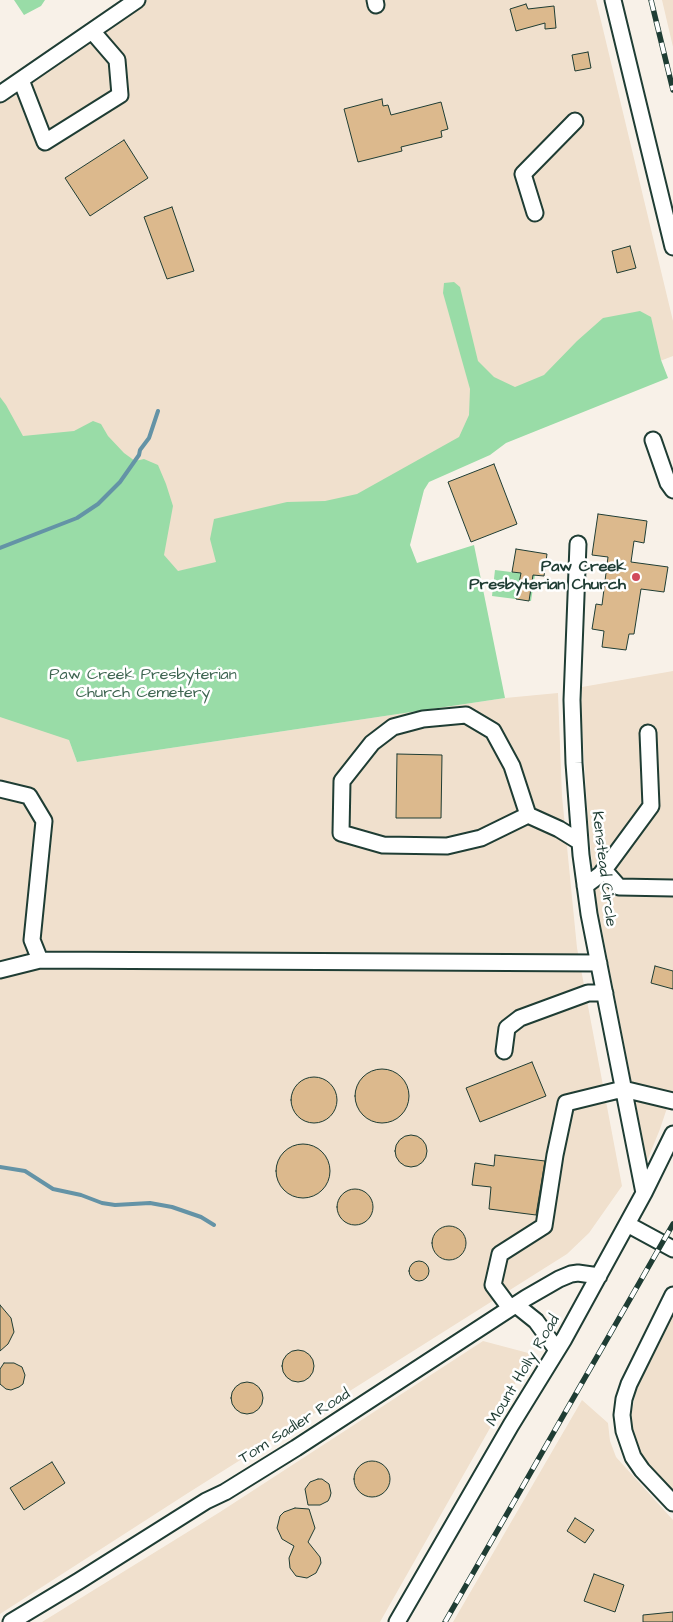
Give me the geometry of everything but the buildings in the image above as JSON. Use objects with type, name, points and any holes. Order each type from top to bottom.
[{"type":"street","points":[[0,94],[137,0]]},
{"type":"street","points":[[613,0],[673,247]]},
{"type":"street","points":[[21,80],[45,142],[120,95],[117,60],[92,31]]},
{"type":"street","points":[[535,213],[523,174],[575,121]]},
{"type":"street","points":[[652,440],[668,483],[673,490]]},
{"type":"street","name":"Kenstead Circle","points":[[578,544],[572,700],[574,763],[580,842],[585,886],[599,963],[644,1193]]},
{"type":"street","points":[[528,815],[481,838],[447,846],[383,845],[341,833],[342,781],[372,743],[393,727],[423,719],[466,715],[493,732],[512,766],[528,815],[559,829],[580,842]]},
{"type":"street","points":[[585,886],[604,870],[651,806],[648,733]]},
{"type":"street","points":[[0,789],[28,796],[44,821],[32,940],[40,960]]},
{"type":"street","points":[[604,870],[619,887],[673,888]]},
{"type":"street","points":[[0,970],[40,960],[599,963]]},
{"type":"street","points":[[504,1051],[507,1028],[520,1018],[588,994],[605,993]]},
{"type":"street","points":[[557,1350],[536,1321],[513,1306],[493,1285],[500,1254],[544,1226],[555,1155],[566,1103],[623,1089],[673,1101]]},
{"type":"street","name":"Mount Holly Road","points":[[398,1622],[511,1424],[557,1350],[599,1276],[644,1193],[673,1134]]},
{"type":"street","points":[[627,1224],[673,1249]]},
{"type":"street","name":"Tom Sadler Road","points":[[11,1622],[206,1501],[225,1492],[288,1453],[450,1349],[513,1306],[571,1274],[599,1276]]},
{"type":"street","points":[[673,1295],[630,1384],[624,1399],[622,1415],[624,1431],[633,1457],[642,1470],[673,1503]]},
{"type":"shaded area","points":[[147,0],[596,0],[673,321],[673,356],[499,423],[263,552],[88,592],[69,740],[77,762],[505,698],[558,693],[562,796],[577,948],[622,1186],[589,1233],[567,1254],[0,1614],[0,102]]},
{"type":"shaded area","points":[[662,0],[673,0],[673,47]]},
{"type":"shaded area","points":[[673,671],[673,1090],[647,1161],[595,895],[581,710],[582,687]]},
{"type":"shaded area","points":[[673,1313],[673,1493],[646,1466],[634,1440],[631,1416],[636,1391]]},
{"type":"shaded area","points":[[483,1341],[532,1354],[380,1622],[42,1622],[220,1512]]},
{"type":"shaded area","points":[[582,1400],[608,1423],[610,1441],[616,1457],[673,1520],[673,1622],[453,1622]]},
{"type":"green space","points":[[14,0],[45,0],[41,6],[24,15]]},
{"type":"green space","name":"Paw Creek Presbyterian Church Cemetery","points":[[454,282],[460,287],[478,361],[494,377],[515,387],[544,375],[577,341],[603,318],[640,311],[651,317],[661,360],[668,378],[506,443],[490,455],[429,482],[424,490],[410,545],[417,563],[474,545],[505,698],[77,762],[69,740],[0,717],[0,397],[23,436],[74,431],[93,421],[101,424],[108,436],[124,453],[135,461],[144,459],[158,465],[173,506],[164,555],[178,571],[216,562],[210,539],[214,519],[287,502],[325,501],[357,494],[459,437],[469,415],[470,389],[443,293],[444,283]]},
{"type":"green space","points":[[495,570],[535,575],[531,601],[492,596]]},
{"type":"waterway","points":[[0,548],[77,518],[98,504],[120,482],[139,455],[140,450],[149,438],[158,411]]},
{"type":"waterway","points":[[0,1167],[25,1171],[53,1189],[81,1195],[102,1203],[115,1205],[150,1203],[172,1207],[201,1217],[214,1225]]},
{"type":"railway","points":[[651,0],[673,90]]},
{"type":"railway","points":[[445,1622],[673,1224]]},
{"type":"place","name":"Paw Creek Presbyterian Church","points":[[636,577]]}]
